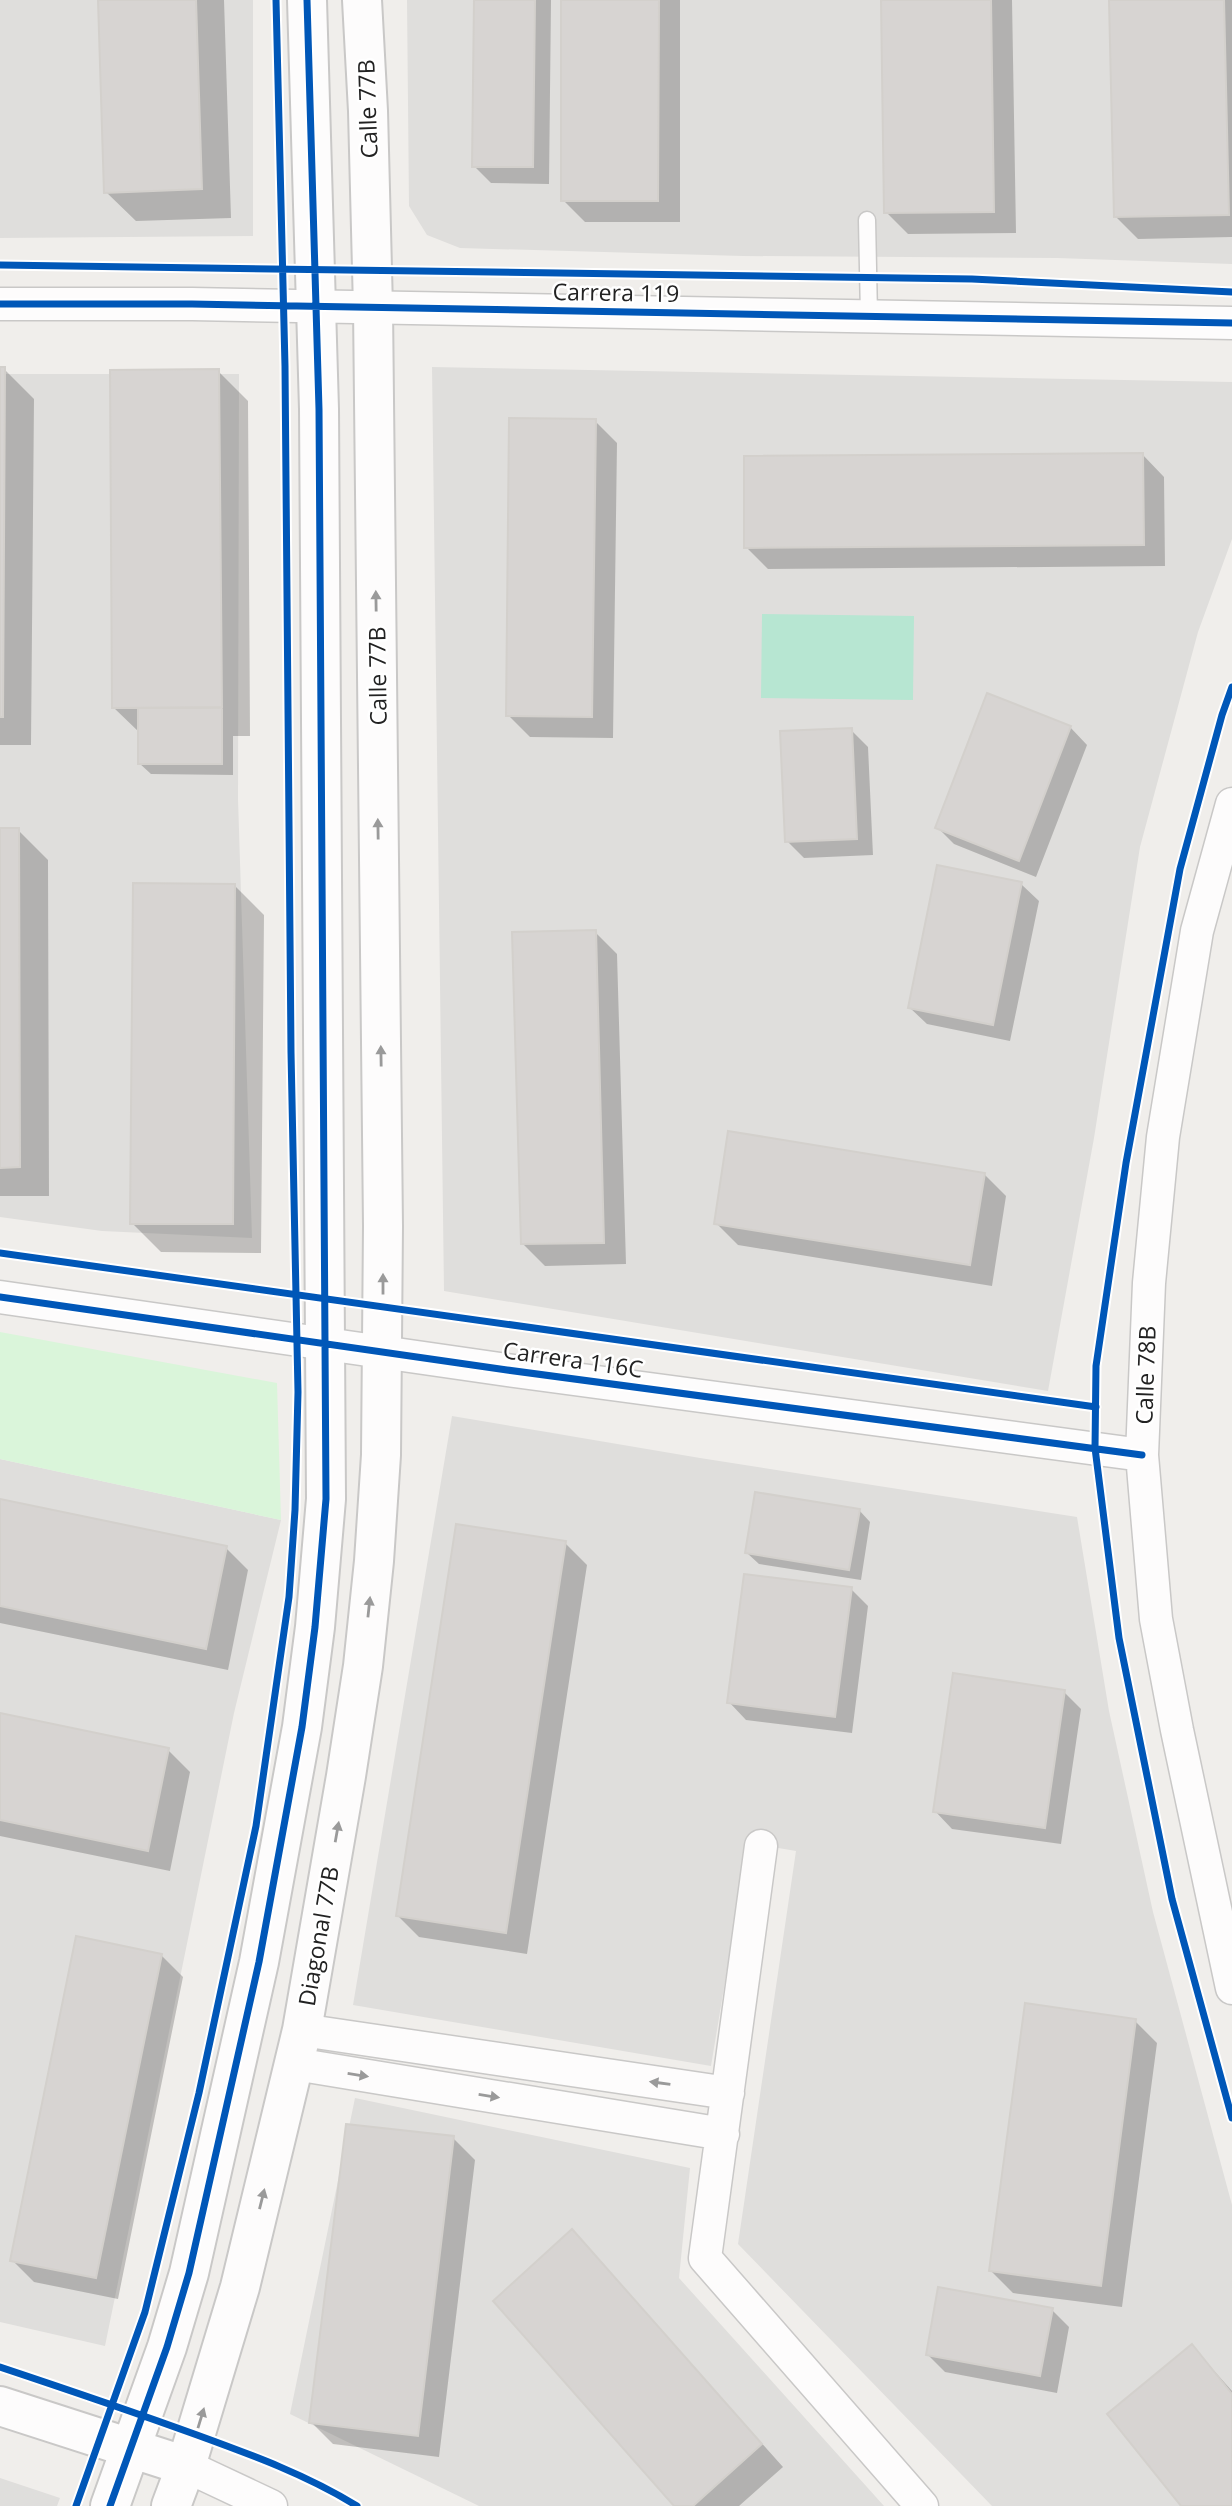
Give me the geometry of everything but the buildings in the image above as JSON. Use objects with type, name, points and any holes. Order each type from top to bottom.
[{"type":"street","points":[[110,2506],[167,2347],[189,2273],[259,1962],[302,1727],[316,1627],[326,1499],[319,422],[307,0]]},
{"type":"street","name":"Calle 77B","points":[[362,0],[373,307],[383,1352]]},
{"type":"street","name":"Carrera 119","points":[[0,304],[317,306],[1232,323]]},
{"type":"street","name":"Calle 78B","points":[[1232,804],[1197,931],[1163,1138],[1149,1283],[1142,1455],[1156,1619],[1232,1988]]},
{"type":"street","name":"Carrera 116C","points":[[0,1297],[1142,1455]]},
{"type":"street","name":"Diagonal 77B","points":[[172,2506],[240,2287],[298,2047],[363,1666],[381,1455],[383,1352]]},
{"type":"street","points":[[761,1846],[705,2258],[922,2506]]},
{"type":"street","points":[[298,2047],[728,2093]]},
{"type":"street","points":[[298,2047],[723,2134]]},
{"type":"street","points":[[0,2406],[186,2466],[271,2506]]},
{"type":"lane","points":[[867,220],[869,316]]},
{"type":"shaded area","points":[[0,0],[253,0],[253,236],[0,238]]},
{"type":"shaded area","points":[[407,0],[1232,0],[1232,264],[1057,258],[743,256],[460,248],[427,235],[409,206]]},
{"type":"shaded area","points":[[432,367],[1232,382],[1232,539],[1198,632],[1140,847],[1094,1138],[1048,1391],[444,1291]]},
{"type":"shaded area","points":[[0,374],[239,374],[238,799],[252,1238],[102,1231],[0,1217]]},
{"type":"shaded area","points":[[452,1416],[1077,1517],[1109,1711],[1153,1912],[1232,2205],[1232,2506],[992,2506],[738,2244],[796,1851],[748,1843],[711,2066],[353,2005]]},
{"type":"shaded area","points":[[0,1459],[281,1520],[234,1713],[105,2346],[0,2322]]},
{"type":"shaded area","points":[[355,2098],[690,2168],[679,2278],[884,2506],[479,2506],[290,2414]]},
{"type":"shaded area","points":[[0,2478],[60,2498],[57,2506],[0,2506]]},
{"type":"green space","points":[[762,614],[914,616],[913,700],[761,698]]},
{"type":"green space","points":[[0,1332],[277,1383],[281,1520],[0,1459]]},
{"type":"cycle path","points":[[76,2506],[145,2312],[199,2093],[256,1826],[289,1597],[295,1510],[298,1392],[291,1052],[285,366],[276,0]]},
{"type":"cycle path","points":[[110,2506],[167,2347],[189,2273],[259,1962],[302,1727],[315,1627],[326,1499],[319,409],[307,0]]},
{"type":"cycle path","points":[[0,265],[972,279],[1232,292]]},
{"type":"cycle path","points":[[0,304],[192,304],[1232,323]]},
{"type":"cycle path","points":[[1232,687],[1180,869],[1126,1163],[1096,1366],[1095,1448],[1119,1638],[1172,1899],[1232,2118]]},
{"type":"cycle path","points":[[0,1253],[1096,1407]]},
{"type":"cycle path","points":[[0,1297],[507,1370],[1142,1455]]},
{"type":"cycle path","points":[[0,2367],[259,2458],[299,2475],[357,2506]]}]
